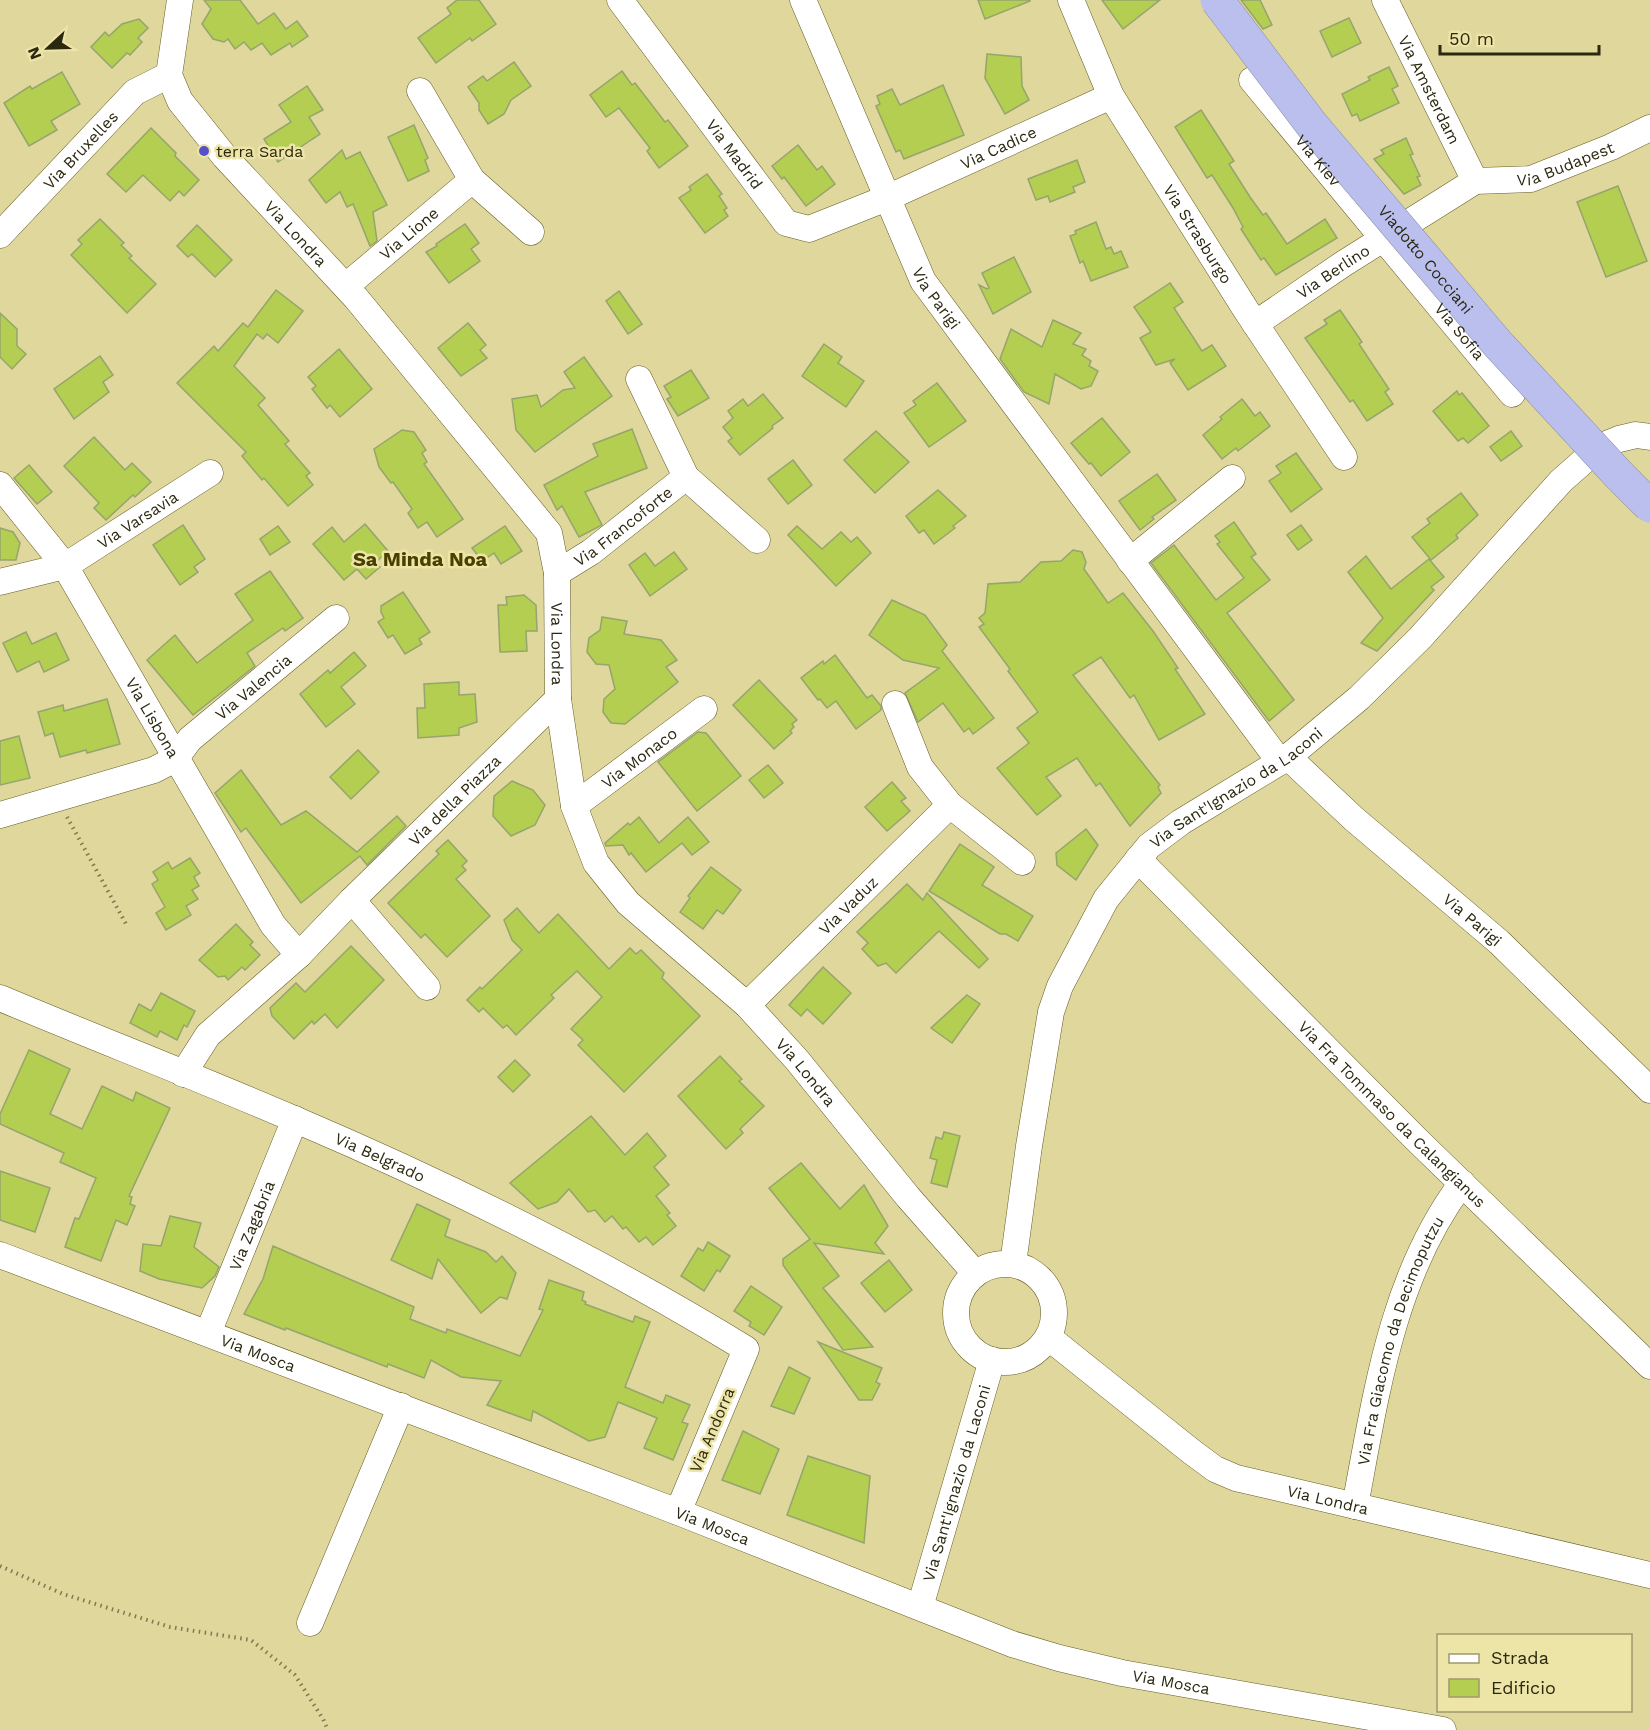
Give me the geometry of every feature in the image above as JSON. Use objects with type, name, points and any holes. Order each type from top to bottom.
[{"type":"highway","name":"Viadotto Cocciani","points":[[1217,0],[1312,125],[1497,343],[1650,506]]},
{"type":"street","points":[[169,75],[180,0]]},
{"type":"street","name":"Via Madrid","points":[[620,0],[786,223],[809,229],[887,198]]},
{"type":"street","name":"Via Parigi","points":[[803,0],[923,281],[1130,561],[1284,759],[1499,942],[1650,1090]]},
{"type":"street","name":"Via Strasburgo","points":[[1071,0],[1111,96],[1255,324],[1344,457]]},
{"type":"street","name":"Via Amsterdam","points":[[1385,0],[1474,181]]},
{"type":"street","name":"Via Bruxelles","points":[[0,235],[135,92],[169,75]]},
{"type":"street","name":"Via Londra","points":[[169,75],[180,101],[225,157],[346,286],[549,533],[557,573],[558,699],[574,806],[596,863],[628,903],[747,1005],[797,1060],[908,1197],[975,1274]]},
{"type":"street","name":"Via Kiev","points":[[1252,80],[1383,239]]},
{"type":"street","points":[[420,91],[472,180],[531,232]]},
{"type":"street","name":"Via Cadice","points":[[887,198],[1111,96]]},
{"type":"street","name":"Via Budapest","points":[[1474,181],[1531,179],[1611,147],[1650,128]]},
{"type":"street","name":"Via Lione","points":[[346,286],[472,180]]},
{"type":"street","name":"Via Berlino","points":[[1255,324],[1474,181]]},
{"type":"street","name":"Via Sofia","points":[[1383,239],[1512,394]]},
{"type":"street","name":"Via Francoforte","points":[[639,379],[686,477],[757,540]]},
{"type":"street","name":"Via Sant'Ignazio da Laconi","points":[[1013,1264],[1051,1012],[1060,987],[1106,899],[1149,846],[1182,822],[1284,759],[1359,698],[1420,639],[1561,481],[1604,445],[1636,435],[1650,437]]},
{"type":"street","name":"Via Varsavia","points":[[0,582],[65,566],[210,473]]},
{"type":"street","name":"Via Francoforte","points":[[557,573],[591,552],[686,477]]},
{"type":"street","points":[[1130,561],[1232,478]]},
{"type":"street","name":"Via Lisbona","points":[[0,485],[65,566],[273,925],[299,955]]},
{"type":"street","name":"Via Valencia","points":[[175,759],[190,739],[336,618]]},
{"type":"street","name":"Via della Piazza","points":[[183,1074],[208,1035],[299,955],[352,900],[558,699]]},
{"type":"street","points":[[895,704],[920,767],[950,805],[1022,862]]},
{"type":"street","name":"Via Monaco","points":[[574,806],[704,709]]},
{"type":"street","points":[[0,815],[154,770],[175,759]]},
{"type":"street","name":"Via Vaduz","points":[[747,1005],[950,805]]},
{"type":"street","name":"Via Fra Tommaso da Calangianus","points":[[1138,860],[1462,1183],[1650,1366]]},
{"type":"street","points":[[352,900],[427,987]]},
{"type":"street","name":"Via Belgrado","points":[[0,998],[295,1119],[482,1204],[665,1300],[746,1349]]},
{"type":"street","name":"Via Zagabria","points":[[208,1333],[295,1119]]},
{"type":"street","name":"Via Fra Giacomo da Decimoputzu","points":[[1355,1506],[1393,1324],[1411,1272],[1434,1224],[1462,1183]]},
{"type":"street","name":"Via Mosca","points":[[0,1255],[678,1512],[1012,1644],[1122,1673],[1443,1730]]},
{"type":"street","points":[[1013,1264],[1030,1270],[1046,1285],[1054,1305],[1054,1320],[1041,1346],[1027,1357],[1010,1362],[992,1360],[978,1354],[961,1336],[956,1319],[958,1299],[962,1288],[975,1274],[990,1265],[1013,1264]]},
{"type":"street","name":"Via Londra","points":[[1048,1336],[1215,1469],[1236,1478],[1650,1575]]},
{"type":"street","name":"Via Andorra","points":[[678,1512],[746,1349]]},
{"type":"street","name":"Via Sant'Ignazio da Laconi","points":[[920,1607],[992,1360]]},
{"type":"street","points":[[310,1623],[401,1406]]},
{"type":"path","points":[[56,798],[126,924]]},
{"type":"path","points":[[0,1566],[63,1594],[159,1624],[251,1640],[295,1675],[328,1730]]},
{"type":"building","points":[[204,0],[240,0],[258,24],[274,13],[286,29],[297,21],[308,36],[292,47],[290,43],[271,55],[262,43],[251,50],[244,42],[235,49],[228,39],[224,42],[213,39],[202,24],[211,9]]},
{"type":"building","points":[[457,0],[479,0],[496,24],[472,41],[470,38],[436,63],[418,38],[451,14],[447,8]]},
{"type":"building","points":[[978,0],[1030,0],[1030,1],[985,19]]},
{"type":"building","points":[[1102,0],[1160,0],[1123,29]]},
{"type":"building","points":[[1241,0],[1260,0],[1272,25],[1263,29]]},
{"type":"building","points":[[1349,18],[1361,43],[1332,57],[1320,31]]},
{"type":"building","points":[[139,19],[148,28],[138,38],[142,42],[130,55],[127,53],[112,68],[91,47],[105,32],[109,36],[122,24]]},
{"type":"building","points":[[987,54],[1021,57],[1022,86],[1029,100],[1005,114],[985,78]]},
{"type":"building","points":[[514,62],[531,86],[511,100],[504,114],[488,124],[479,110],[479,103],[468,87],[483,76],[487,81]]},
{"type":"building","points":[[1389,67],[1398,86],[1392,89],[1399,103],[1360,121],[1357,114],[1352,116],[1342,94],[1370,80],[1368,77]]},
{"type":"building","points":[[622,71],[632,85],[635,83],[665,122],[668,120],[688,146],[659,168],[647,151],[650,148],[619,108],[606,117],[590,95]]},
{"type":"building","points":[[62,72],[80,104],[51,121],[57,130],[29,146],[4,103],[30,86],[32,89]]},
{"type":"building","points":[[943,85],[964,135],[904,159],[900,150],[896,152],[876,106],[880,104],[877,96],[892,89],[900,105]]},
{"type":"building","points":[[307,86],[323,110],[309,117],[320,134],[278,162],[264,139],[291,122],[279,105]]},
{"type":"building","points":[[1201,110],[1234,161],[1229,164],[1250,197],[1263,215],[1266,213],[1287,244],[1325,219],[1337,238],[1276,275],[1264,258],[1261,260],[1241,229],[1243,227],[1233,208],[1212,175],[1207,178],[1175,127]]},
{"type":"building","points":[[414,125],[428,158],[425,160],[429,171],[408,181],[388,137]]},
{"type":"building","points":[[151,128],[199,180],[184,196],[179,191],[170,201],[143,175],[126,192],[107,174]]},
{"type":"building","points":[[1406,138],[1413,154],[1410,155],[1420,176],[1417,177],[1421,185],[1404,194],[1374,159],[1384,154],[1381,150]]},
{"type":"building","points":[[798,145],[817,170],[822,166],[835,184],[806,206],[784,177],[782,179],[772,166]]},
{"type":"building","points":[[342,150],[346,159],[360,152],[387,205],[373,212],[377,241],[370,246],[353,204],[347,207],[340,192],[326,203],[309,180]]},
{"type":"building","points":[[1077,160],[1085,182],[1073,187],[1075,192],[1050,202],[1048,196],[1036,200],[1028,179]]},
{"type":"building","points":[[707,174],[722,194],[719,196],[727,208],[724,210],[728,216],[705,233],[679,198],[691,190],[689,187]]},
{"type":"building","points":[[1618,186],[1647,261],[1606,277],[1577,202]]},
{"type":"building","points":[[100,219],[124,243],[121,245],[132,256],[129,258],[156,284],[127,313],[71,255],[82,244],[78,240]]},
{"type":"building","points":[[1096,222],[1106,249],[1111,247],[1114,254],[1121,251],[1128,267],[1091,281],[1083,261],[1080,263],[1070,236],[1076,234],[1075,231]]},
{"type":"building","points":[[465,224],[479,243],[471,249],[480,261],[449,283],[426,252]]},
{"type":"building","points":[[197,225],[232,260],[215,277],[192,254],[188,257],[177,246]]},
{"type":"building","points":[[1014,257],[1031,292],[993,314],[979,285],[989,288],[982,273]]},
{"type":"building","points":[[1170,283],[1183,302],[1174,308],[1202,351],[1212,345],[1226,366],[1188,390],[1170,363],[1175,359],[1156,365],[1140,338],[1151,332],[1134,307]]},
{"type":"building","points":[[276,290],[303,311],[278,343],[267,334],[263,339],[257,334],[234,366],[265,398],[258,405],[289,441],[285,444],[310,473],[306,476],[313,485],[288,506],[242,456],[246,452],[177,383],[214,346],[218,351],[243,323],[248,327]]},
{"type":"building","points":[[619,291],[642,324],[628,334],[606,301]]},
{"type":"building","points":[[1340,310],[1362,342],[1359,344],[1389,389],[1385,392],[1393,404],[1367,421],[1353,400],[1350,402],[1305,338],[1327,324],[1324,320]]},
{"type":"building","points":[[0,313],[17,329],[17,346],[26,354],[12,369],[0,357]]},
{"type":"building","points":[[1053,320],[1081,333],[1073,344],[1086,349],[1082,355],[1091,361],[1089,366],[1098,371],[1091,386],[1081,389],[1055,374],[1049,404],[1024,392],[1000,359],[1011,329],[1042,347]]},
{"type":"building","points":[[468,323],[486,345],[480,350],[487,358],[461,376],[438,348]]},
{"type":"building","points":[[824,344],[842,357],[838,363],[864,381],[846,407],[802,376]]},
{"type":"building","points":[[339,349],[372,389],[340,417],[330,405],[327,408],[312,389],[316,386],[308,377]]},
{"type":"building","points":[[100,356],[113,375],[103,382],[109,392],[74,419],[54,389]]},
{"type":"building","points":[[584,357],[612,396],[535,452],[516,430],[512,399],[537,395],[541,407],[563,390],[575,388],[564,372]]},
{"type":"building","points":[[691,370],[709,398],[678,416],[667,399],[671,397],[664,386]]},
{"type":"building","points":[[937,383],[966,421],[929,447],[904,413],[916,405],[913,401]]},
{"type":"building","points":[[1457,391],[1459,395],[1462,393],[1489,426],[1468,443],[1463,438],[1458,441],[1433,411]]},
{"type":"building","points":[[763,394],[783,418],[740,455],[728,441],[732,438],[723,427],[733,418],[728,411],[743,399],[748,406]]},
{"type":"building","points":[[1242,399],[1255,416],[1260,412],[1270,426],[1238,451],[1236,448],[1222,459],[1203,435]]},
{"type":"building","points":[[1102,418],[1130,452],[1101,476],[1071,443]]},
{"type":"building","points":[[632,429],[647,468],[585,492],[602,525],[579,537],[562,506],[557,510],[544,485],[598,456],[593,444]]},
{"type":"building","points":[[402,430],[414,432],[426,450],[422,453],[427,462],[424,464],[463,519],[437,537],[427,522],[418,528],[408,513],[412,509],[379,467],[374,449]]},
{"type":"building","points":[[876,431],[909,462],[875,493],[844,460]]},
{"type":"building","points":[[1511,431],[1522,446],[1501,461],[1490,447]]},
{"type":"building","points":[[94,437],[125,470],[132,463],[151,482],[106,520],[94,508],[99,503],[64,466]]},
{"type":"building","points":[[1296,453],[1322,489],[1291,512],[1269,481],[1281,473],[1276,466]]},
{"type":"building","points":[[793,460],[812,485],[788,504],[768,479]]},
{"type":"building","points":[[29,465],[52,492],[37,504],[14,478]]},
{"type":"building","points":[[1157,474],[1176,500],[1152,517],[1154,519],[1140,530],[1119,501]]},
{"type":"building","points":[[938,490],[966,516],[934,544],[924,530],[919,533],[906,516]]},
{"type":"building","points":[[1461,493],[1478,515],[1456,535],[1458,538],[1431,560],[1412,537],[1430,523],[1427,519]]},
{"type":"building","points":[[1234,522],[1256,554],[1251,557],[1270,580],[1227,613],[1294,700],[1269,721],[1151,563],[1174,545],[1216,600],[1244,578],[1217,544],[1220,542],[1215,536]]},
{"type":"building","points":[[365,524],[388,551],[376,562],[380,567],[366,579],[357,569],[344,580],[313,544],[332,527],[344,542]]},
{"type":"building","points":[[183,525],[205,559],[194,567],[198,572],[180,585],[153,545]]},
{"type":"building","points":[[1301,525],[1312,540],[1298,550],[1287,535]]},
{"type":"building","points":[[278,526],[290,542],[270,555],[260,539]]},
{"type":"building","points":[[505,526],[522,551],[501,564],[494,553],[482,561],[472,548]]},
{"type":"building","points":[[797,526],[822,549],[841,532],[851,542],[857,537],[871,553],[836,586],[788,535]]},
{"type":"building","points":[[0,528],[13,532],[20,543],[16,560],[0,560]]},
{"type":"building","points":[[1073,550],[1082,552],[1086,562],[1084,569],[1108,603],[1123,593],[1153,631],[1205,714],[1159,740],[1134,695],[1130,698],[1101,657],[1073,675],[1160,785],[1158,787],[1161,793],[1130,826],[1100,783],[1096,786],[1077,758],[1046,777],[1061,796],[1037,815],[997,768],[1029,743],[1017,728],[1038,712],[979,627],[984,624],[979,618],[985,613],[988,584],[1020,582],[1041,562],[1061,561]]},
{"type":"building","points":[[674,552],[687,569],[650,596],[629,565],[645,553],[655,566]]},
{"type":"building","points":[[1366,556],[1391,589],[1429,559],[1444,577],[1431,587],[1434,590],[1377,651],[1361,643],[1383,618],[1348,572]]},
{"type":"building","points":[[270,571],[303,618],[285,631],[283,628],[247,653],[255,666],[193,715],[147,660],[175,635],[197,663],[253,620],[235,594]]},
{"type":"building","points":[[403,592],[430,632],[419,639],[422,644],[405,654],[393,635],[388,638],[378,622],[384,618],[381,606]]},
{"type":"building","points":[[524,595],[536,605],[537,631],[526,631],[527,651],[500,652],[498,605],[507,605],[506,597]]},
{"type":"building","points":[[892,600],[925,615],[947,645],[942,651],[994,718],[973,734],[969,728],[964,732],[943,703],[918,722],[905,693],[939,668],[903,660],[869,635]]},
{"type":"building","points":[[602,617],[627,621],[624,634],[661,640],[677,660],[666,667],[678,682],[625,724],[611,723],[603,712],[604,699],[615,689],[609,665],[596,664],[587,652],[589,638],[600,630]]},
{"type":"building","points":[[26,632],[32,644],[56,633],[69,660],[44,672],[39,661],[17,672],[3,643]]},
{"type":"building","points":[[354,652],[366,666],[341,687],[355,704],[326,727],[300,694],[328,670],[330,673]]},
{"type":"building","points":[[835,655],[867,698],[872,695],[881,706],[881,710],[856,729],[836,701],[827,708],[801,678]]},
{"type":"building","points":[[759,680],[797,720],[792,724],[794,727],[790,731],[792,733],[774,749],[733,705]]},
{"type":"building","points":[[459,682],[459,695],[475,694],[477,722],[459,728],[459,735],[418,738],[417,708],[425,708],[424,684]]},
{"type":"building","points":[[107,699],[120,744],[87,753],[86,750],[60,757],[53,733],[45,736],[38,712],[63,705],[64,711]]},
{"type":"building","points":[[698,732],[706,733],[741,776],[697,811],[658,762]]},
{"type":"building","points":[[19,736],[30,778],[0,785],[0,741]]},
{"type":"building","points":[[358,750],[379,772],[351,799],[330,777]]},
{"type":"building","points":[[768,765],[783,783],[764,798],[749,780]]},
{"type":"building","points":[[241,770],[281,825],[306,811],[357,852],[397,816],[406,826],[367,865],[360,856],[301,903],[246,828],[241,832],[215,793]]},
{"type":"building","points":[[512,781],[533,790],[545,805],[535,825],[511,836],[493,816],[494,796]]},
{"type":"building","points":[[892,782],[906,798],[901,801],[910,811],[887,831],[865,807]]},
{"type":"building","points":[[639,817],[659,843],[688,817],[709,842],[692,855],[682,843],[646,872],[631,853],[629,855],[623,845],[606,846],[605,843],[628,823],[630,825]]},
{"type":"building","points":[[1086,829],[1098,845],[1076,880],[1057,865],[1056,853]]},
{"type":"building","points":[[448,840],[467,861],[462,866],[466,870],[456,879],[490,916],[447,957],[425,934],[421,938],[388,903],[439,854],[436,851]]},
{"type":"building","points":[[960,844],[994,867],[982,885],[1033,916],[1018,941],[1006,934],[1000,934],[929,891]]},
{"type":"building","points":[[190,858],[200,873],[194,877],[199,886],[192,890],[198,899],[186,906],[191,915],[166,930],[156,913],[165,907],[152,884],[158,880],[153,872],[168,862],[172,869]]},
{"type":"building","points":[[711,867],[741,890],[723,914],[717,910],[703,929],[680,912],[690,898],[688,896]]},
{"type":"building","points":[[907,884],[923,900],[927,893],[988,959],[979,968],[939,931],[896,973],[886,963],[878,966],[862,949],[868,943],[857,932]]},
{"type":"building","points":[[517,908],[539,933],[558,914],[609,969],[630,948],[636,954],[641,950],[664,973],[662,978],[700,1016],[624,1092],[578,1045],[583,1040],[571,1029],[602,997],[577,971],[551,995],[554,998],[516,1035],[507,1025],[503,1028],[483,1008],[479,1012],[467,1000],[480,987],[482,989],[522,950],[512,940],[504,920]]},
{"type":"building","points":[[236,924],[253,942],[250,945],[260,955],[245,970],[242,967],[228,980],[225,976],[218,977],[199,960]]},
{"type":"building","points":[[351,946],[384,980],[337,1028],[325,1014],[314,1024],[312,1021],[294,1039],[272,1016],[270,1008],[296,983],[305,992]]},
{"type":"building","points":[[823,967],[851,993],[823,1024],[807,1009],[801,1016],[789,1005]]},
{"type":"building","points":[[161,993],[195,1011],[187,1027],[184,1025],[177,1040],[160,1031],[157,1037],[130,1023],[139,1004],[151,1011]]},
{"type":"building","points":[[967,995],[980,1004],[952,1043],[931,1028]]},
{"type":"building","points":[[29,1050],[70,1069],[50,1114],[82,1129],[102,1086],[133,1101],[136,1092],[170,1108],[129,1196],[132,1197],[130,1204],[135,1206],[127,1225],[116,1220],[101,1261],[65,1247],[75,1218],[79,1219],[96,1178],[60,1162],[64,1153],[0,1124],[0,1114]]},
{"type":"building","points":[[720,1056],[742,1079],[739,1081],[764,1106],[740,1129],[743,1133],[726,1149],[678,1096]]},
{"type":"building","points":[[515,1060],[530,1075],[513,1092],[498,1077]]},
{"type":"building","points":[[591,1116],[625,1155],[647,1133],[666,1156],[654,1167],[669,1185],[656,1196],[670,1213],[667,1215],[676,1226],[653,1245],[646,1237],[639,1242],[612,1216],[605,1222],[595,1210],[588,1212],[569,1189],[557,1202],[538,1209],[510,1183]]},
{"type":"building","points":[[944,1132],[960,1136],[947,1187],[931,1183],[937,1160],[930,1158],[936,1137],[942,1139]]},
{"type":"building","points":[[801,1163],[840,1209],[864,1185],[888,1226],[875,1243],[884,1254],[814,1243],[839,1276],[823,1288],[873,1347],[843,1350],[783,1265],[783,1259],[810,1239],[769,1188]]},
{"type":"building","points":[[0,1171],[50,1188],[35,1232],[0,1220]]},
{"type":"building","points":[[417,1204],[450,1220],[445,1236],[486,1252],[496,1262],[502,1256],[516,1273],[507,1299],[500,1297],[481,1313],[438,1259],[432,1279],[391,1260]]},
{"type":"building","points":[[170,1216],[201,1223],[194,1247],[219,1267],[215,1276],[202,1288],[159,1279],[140,1271],[143,1244],[161,1246]]},
{"type":"building","points":[[708,1242],[730,1256],[720,1272],[717,1270],[704,1291],[681,1276],[698,1248],[703,1251]]},
{"type":"building","points":[[273,1246],[414,1307],[410,1319],[446,1333],[447,1329],[520,1356],[543,1310],[539,1309],[549,1280],[584,1292],[582,1300],[586,1302],[585,1304],[633,1322],[635,1316],[650,1322],[625,1387],[663,1403],[666,1395],[690,1405],[682,1422],[688,1424],[673,1460],[644,1448],[657,1418],[618,1402],[605,1437],[589,1441],[533,1411],[531,1421],[487,1405],[501,1381],[461,1377],[431,1360],[424,1378],[388,1364],[387,1367],[244,1314],[263,1279]]},
{"type":"building","points":[[889,1260],[912,1290],[885,1312],[861,1283]]},
{"type":"building","points":[[751,1286],[782,1307],[764,1335],[749,1326],[751,1322],[734,1311]]},
{"type":"building","points":[[818,1342],[882,1368],[876,1382],[880,1384],[872,1400],[859,1400]]},
{"type":"building","points":[[789,1367],[810,1378],[794,1414],[771,1406]]},
{"type":"building","points":[[743,1431],[779,1449],[760,1494],[722,1480]]},
{"type":"building","points":[[808,1456],[870,1476],[864,1543],[787,1515]]},
{"type":"place","name":"terra Sarda","points":[[204,151]]},
{"type":"district","name":"Sa Minda Noa","points":[[420,559]]}]
